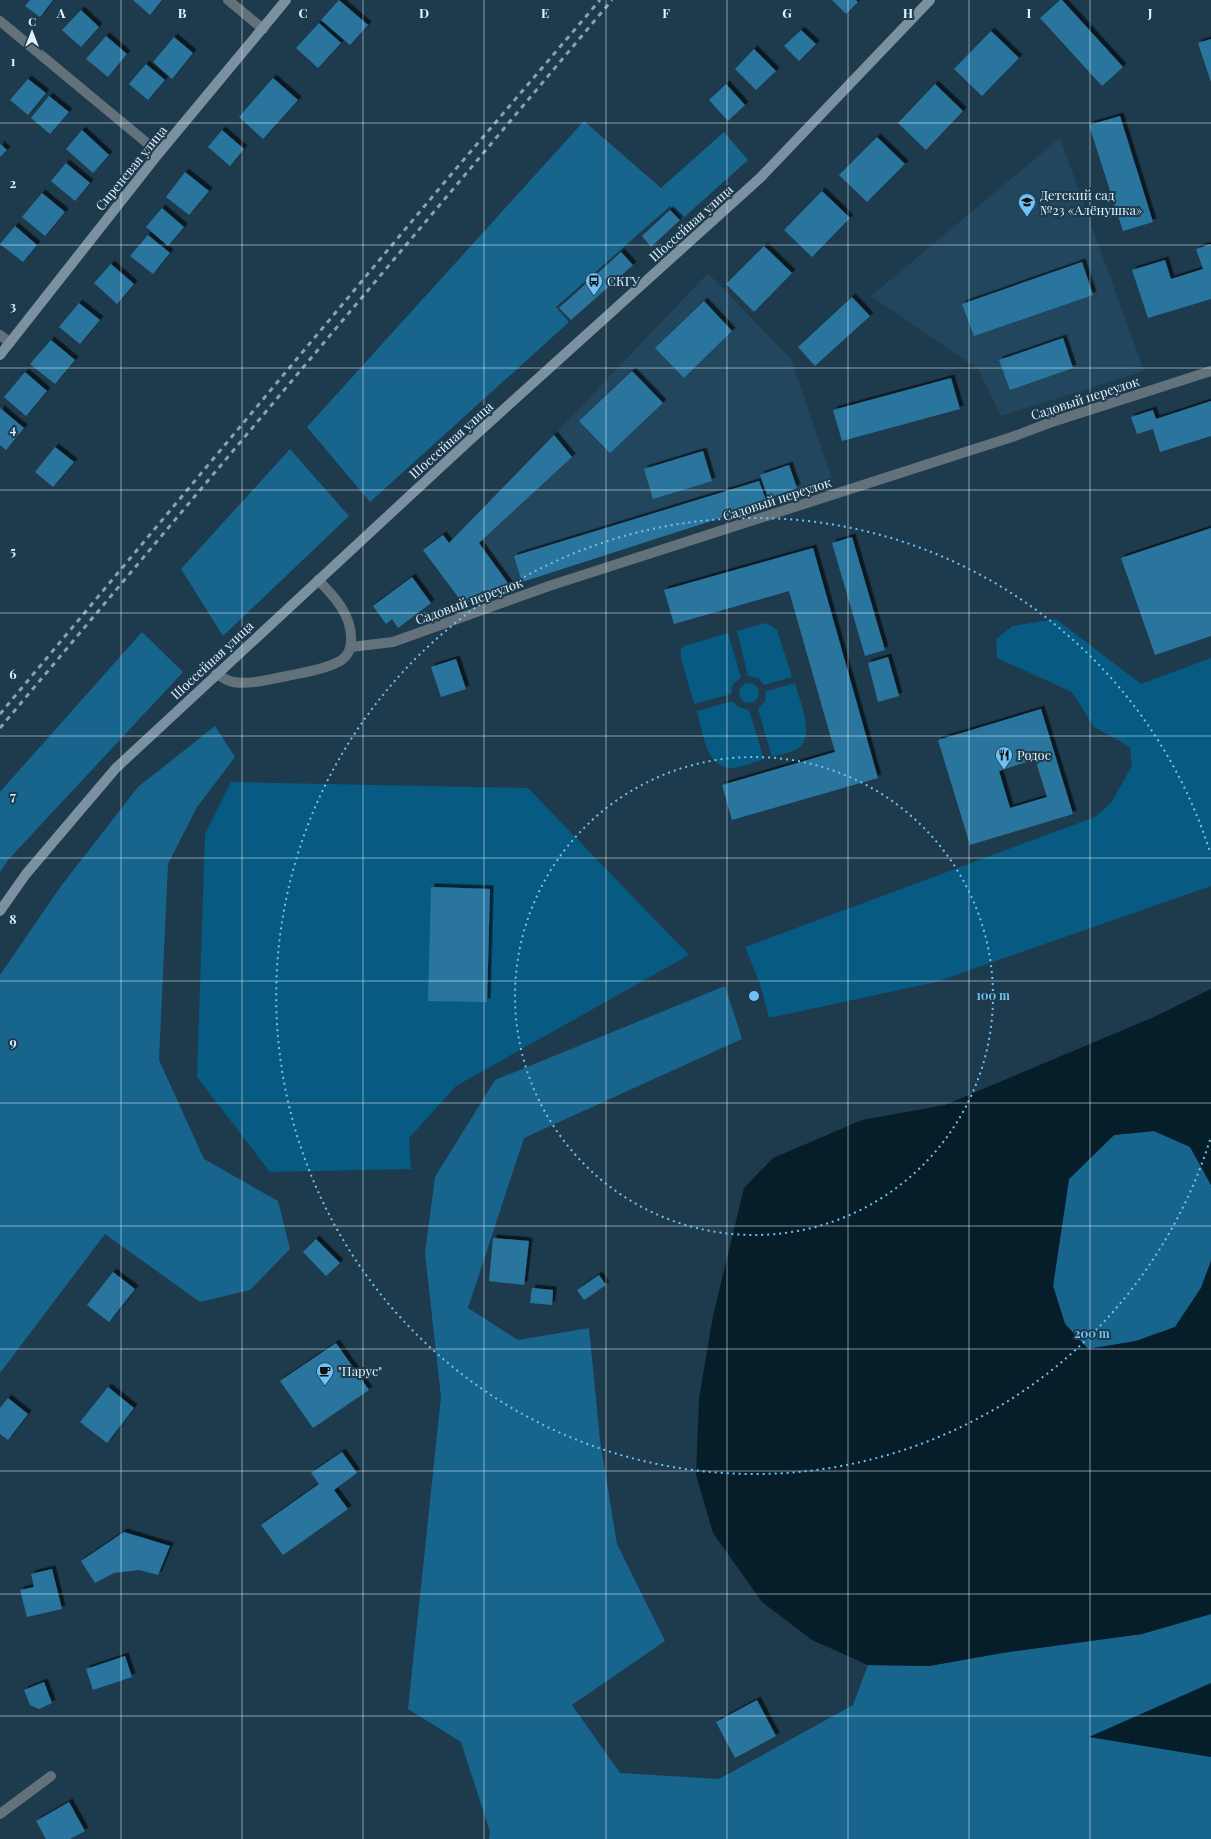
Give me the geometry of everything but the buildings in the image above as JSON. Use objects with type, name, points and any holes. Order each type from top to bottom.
[{"type":"main road","name":"Сиреневая улица","points":[[0,355],[159,153],[286,0]]},
{"type":"main road","name":"Шоссейная улица","points":[[0,911],[26,874],[116,768],[318,580],[760,178],[930,0]]},
{"type":"street","points":[[228,0],[263,28]]},
{"type":"street","points":[[0,21],[159,153]]},
{"type":"street","points":[[0,335],[10,343]]},
{"type":"street","name":"Садовый переулок","points":[[351,647],[393,642],[549,586],[1012,438],[1049,423],[1211,371]]},
{"type":"street","points":[[216,674],[231,682],[249,683],[298,674],[328,666],[344,658],[351,647],[352,633],[347,616],[332,593],[318,580]]},
{"type":"street","points":[[0,1814],[52,1776]]},
{"type":"shaded area","points":[[584,121],[661,188],[724,132],[748,160],[682,219],[670,206],[556,307],[569,322],[370,502],[307,427]]},
{"type":"shaded area","name":"Детский сад №23 «Алёнушка»","points":[[1060,138],[1144,371],[1001,416],[978,369],[871,296]]},
{"type":"shaded area","name":"СКГУ","points":[[708,273],[791,359],[833,482],[486,593],[449,543]]},
{"type":"shaded area","points":[[290,449],[349,516],[223,636],[181,569]]},
{"type":"shaded area","points":[[1056,619],[1141,684],[1211,658],[1211,886],[936,982],[769,1018],[760,984],[745,947],[1095,817],[1111,803],[1132,766],[1130,747],[1094,727],[1072,692],[997,658],[996,639],[1013,626]]},
{"type":"shaded area","points":[[765,623],[777,630],[792,677],[764,685],[758,678],[748,676],[737,631]]},
{"type":"shaded area","points":[[142,632],[183,672],[8,860],[0,872],[0,792]]},
{"type":"shaded area","points":[[728,633],[741,678],[733,684],[731,694],[694,704],[681,658],[681,649],[684,646]]},
{"type":"shaded area","points":[[749,683],[756,686],[759,693],[756,700],[749,703],[742,700],[739,693],[742,686]]},
{"type":"shaded area","points":[[795,683],[805,717],[806,735],[803,743],[795,750],[772,757],[758,709],[765,701],[766,691]]},
{"type":"shaded area","points":[[733,701],[738,707],[749,710],[764,759],[743,766],[731,768],[716,762],[706,747],[697,711]]},
{"type":"shaded area","points":[[215,726],[235,757],[197,807],[168,864],[159,1060],[204,1159],[278,1201],[290,1249],[250,1290],[200,1302],[105,1234],[0,1373],[0,975],[61,886],[138,787]]},
{"type":"shaded area","points":[[231,782],[528,788],[689,955],[456,1086],[409,1138],[411,1169],[270,1172],[197,1077],[205,834]]},
{"type":"shaded area","points":[[725,986],[742,1039],[524,1138],[468,1308],[518,1340],[589,1328],[600,1440],[617,1544],[665,1641],[572,1705],[620,1773],[719,1779],[853,1705],[868,1665],[929,1666],[1002,1653],[1142,1634],[1211,1614],[1211,1839],[489,1839],[490,1832],[461,1742],[408,1709],[441,1397],[425,1253],[435,1177],[495,1080]]},
{"type":"shaded area","points":[[1211,989],[1211,1185],[1190,1147],[1154,1131],[1114,1135],[1069,1179],[1053,1286],[1065,1324],[1088,1349],[1136,1341],[1175,1327],[1201,1288],[1211,1261],[1211,1614],[1142,1634],[1002,1653],[929,1666],[868,1665],[812,1640],[762,1602],[713,1533],[696,1475],[699,1399],[713,1316],[744,1188],[773,1158],[862,1120],[945,1105],[1154,1017]]},
{"type":"shaded area","points":[[1154,1131],[1190,1146],[1211,1185],[1211,1261],[1201,1288],[1175,1327],[1136,1341],[1088,1349],[1065,1324],[1053,1286],[1069,1179],[1114,1135]]},
{"type":"shaded area","points":[[1211,1683],[1211,1757],[1089,1737]]},
{"type":"railway","points":[[0,714],[443,184],[600,0]]},
{"type":"railway","points":[[0,728],[612,0]]},
{"type":"place","name":"Детский сад №23 «Алёнушка»","points":[[1027,217]]},
{"type":"place","name":"СКГУ","points":[[594,296]]},
{"type":"place","name":"Родос","points":[[1004,770]]},
{"type":"place","name":"\"Парус\"","points":[[325,1386]]}]
